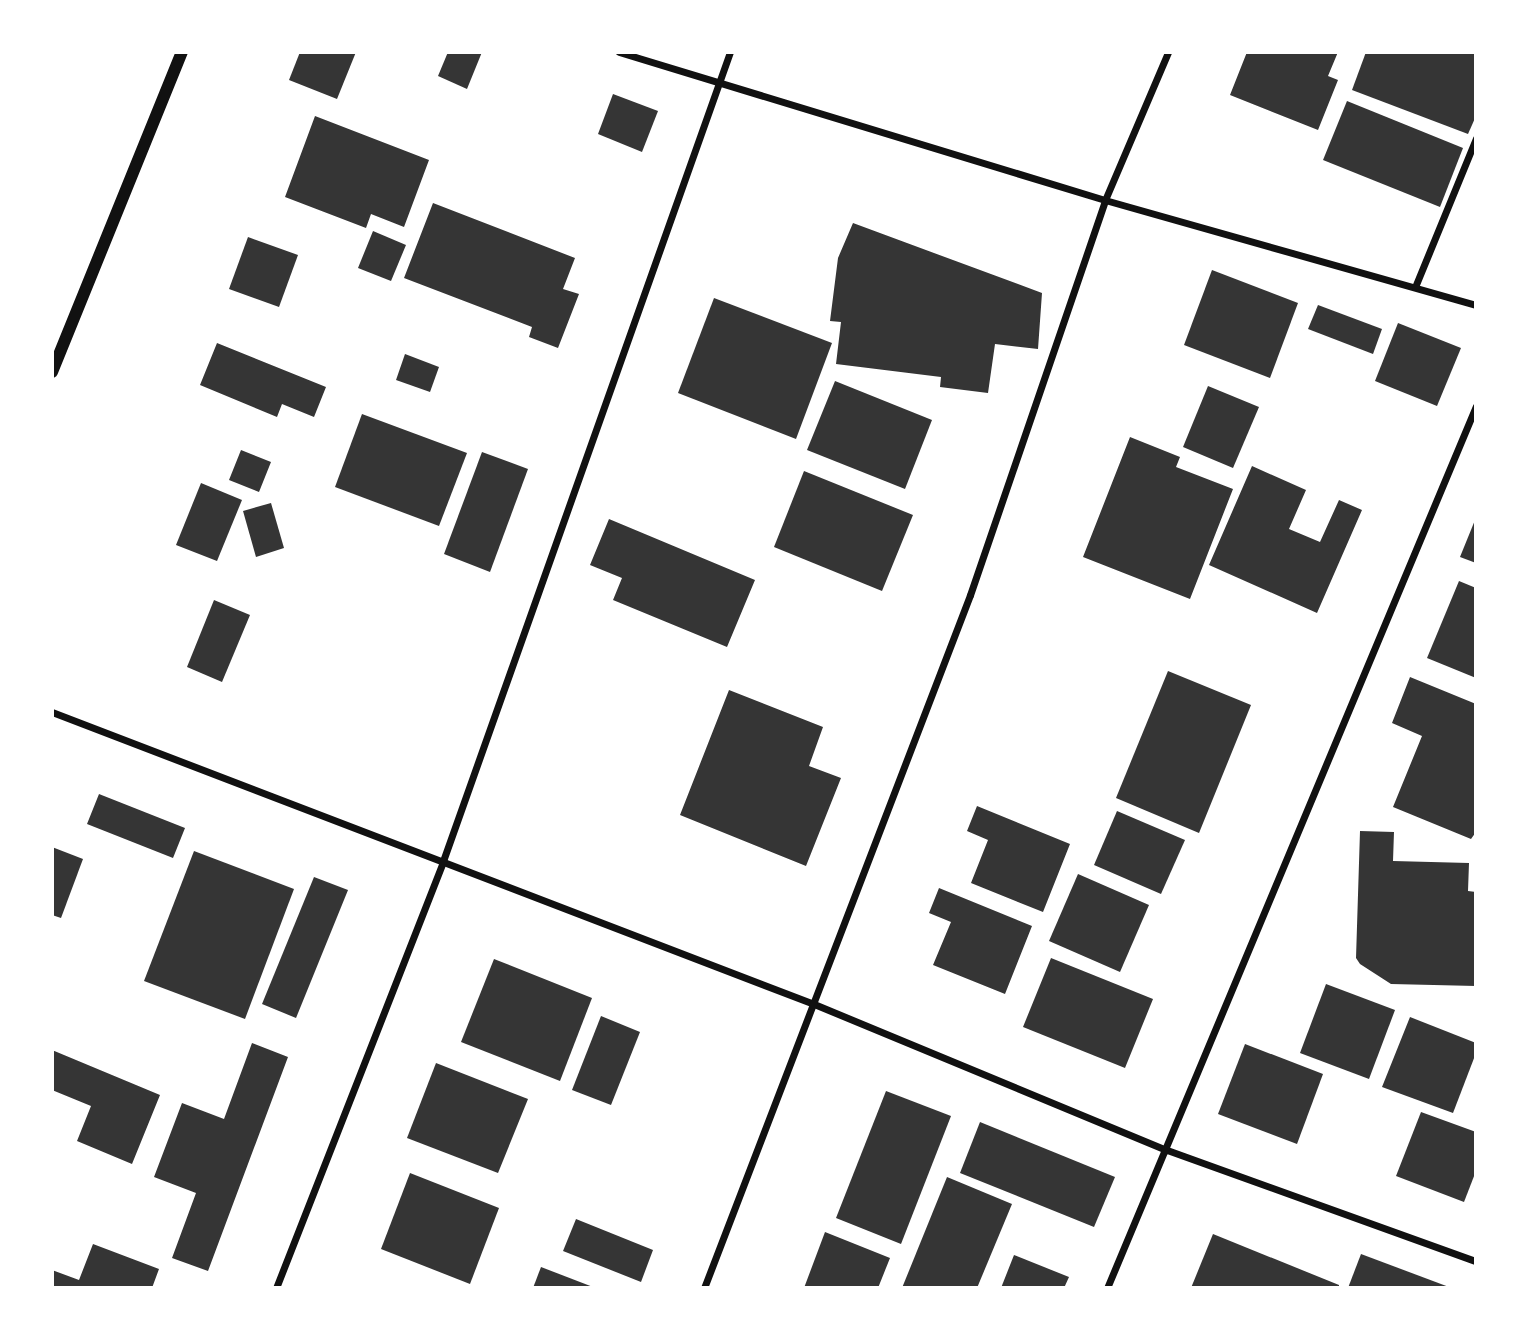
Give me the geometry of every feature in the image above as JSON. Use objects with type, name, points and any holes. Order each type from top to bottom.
[{"type":"street","points":[[52,372],[182,52]]},
{"type":"street","points":[[619,52],[1105,200],[1475,305]]},
{"type":"street","points":[[276,1287],[443,861],[730,52]]},
{"type":"street","points":[[704,1287],[970,595],[1105,200],[1168,52]]},
{"type":"street","points":[[1415,287],[1475,138]]},
{"type":"street","points":[[1107,1287],[1167,1150],[1475,406]]},
{"type":"street","points":[[52,712],[814,1004],[1167,1150],[1475,1261]]},
{"type":"building","points":[[300,52],[356,52],[337,99],[289,80]]},
{"type":"building","points":[[448,52],[482,52],[467,89],[438,76]]},
{"type":"building","points":[[1247,52],[1338,52],[1328,76],[1338,80],[1318,130],[1230,95]]},
{"type":"building","points":[[1366,52],[1476,52],[1476,116],[1468,134],[1352,90]]},
{"type":"building","points":[[613,94],[658,111],[642,152],[598,134]]},
{"type":"building","points":[[1347,101],[1463,148],[1440,207],[1323,160]]},
{"type":"building","points":[[315,116],[429,160],[404,227],[371,214],[366,228],[285,197]]},
{"type":"building","points":[[433,203],[575,258],[563,289],[579,294],[558,348],[529,337],[532,327],[404,278]]},
{"type":"building","points":[[853,223],[1042,293],[1038,349],[995,344],[988,393],[940,387],[941,377],[836,364],[841,322],[830,321],[838,258]]},
{"type":"building","points":[[373,231],[406,245],[391,281],[358,268]]},
{"type":"building","points":[[248,237],[298,255],[279,307],[229,289]]},
{"type":"building","points":[[1212,270],[1298,303],[1270,378],[1184,345]]},
{"type":"building","points":[[714,298],[832,343],[796,439],[678,393]]},
{"type":"building","points":[[1318,305],[1382,329],[1373,354],[1308,329]]},
{"type":"building","points":[[1398,323],[1461,348],[1437,406],[1375,381]]},
{"type":"building","points":[[217,343],[326,387],[314,417],[282,404],[277,417],[200,385]]},
{"type":"building","points":[[405,354],[439,367],[430,392],[396,380]]},
{"type":"building","points":[[835,381],[932,420],[905,489],[807,450]]},
{"type":"building","points":[[1208,386],[1259,407],[1233,468],[1183,447]]},
{"type":"building","points":[[362,414],[467,453],[439,526],[335,487]]},
{"type":"building","points":[[1130,437],[1180,457],[1176,467],[1233,489],[1190,599],[1083,557]]},
{"type":"building","points":[[241,450],[271,462],[259,492],[229,480]]},
{"type":"building","points":[[482,452],[528,469],[490,572],[444,554]]},
{"type":"building","points":[[1252,466],[1306,490],[1289,529],[1320,542],[1339,500],[1362,510],[1317,613],[1209,565]]},
{"type":"building","points":[[804,471],[913,515],[882,591],[774,547]]},
{"type":"building","points":[[201,483],[242,500],[217,561],[176,545]]},
{"type":"building","points":[[271,503],[284,548],[256,557],[243,511]]},
{"type":"building","points":[[609,519],[755,580],[727,647],[613,600],[622,578],[590,565]]},
{"type":"building","points":[[1476,520],[1476,563],[1460,557]]},
{"type":"building","points":[[1459,581],[1476,588],[1476,678],[1427,658]]},
{"type":"building","points":[[214,600],[250,615],[222,682],[187,667]]},
{"type":"building","points":[[1168,671],[1251,705],[1199,833],[1116,798]]},
{"type":"building","points":[[1410,677],[1476,704],[1476,832],[1471,839],[1393,807],[1422,736],[1392,723]]},
{"type":"building","points":[[729,690],[823,727],[809,766],[841,778],[806,866],[680,815]]},
{"type":"building","points":[[99,794],[185,828],[173,858],[87,824]]},
{"type":"building","points":[[977,806],[1070,844],[1043,912],[971,883],[988,840],[967,831]]},
{"type":"building","points":[[1117,811],[1185,840],[1161,894],[1094,865]]},
{"type":"building","points":[[1360,831],[1394,832],[1393,861],[1469,863],[1468,891],[1476,892],[1476,986],[1391,984],[1360,964],[1356,958]]},
{"type":"building","points":[[52,847],[83,859],[61,918],[52,915]]},
{"type":"building","points":[[194,851],[294,889],[245,1019],[144,981]]},
{"type":"building","points":[[1078,874],[1149,905],[1120,972],[1049,941]]},
{"type":"building","points":[[314,877],[348,890],[296,1018],[262,1004]]},
{"type":"building","points":[[939,888],[1032,926],[1005,994],[933,965],[951,922],[929,913]]},
{"type":"building","points":[[1051,958],[1153,999],[1125,1068],[1023,1027]]},
{"type":"building","points":[[494,959],[592,998],[560,1081],[461,1042]]},
{"type":"building","points":[[1326,984],[1395,1010],[1369,1079],[1300,1053]]},
{"type":"building","points":[[601,1016],[640,1032],[611,1105],[572,1090]]},
{"type":"building","points":[[1410,1017],[1476,1043],[1476,1053],[1453,1113],[1382,1087]]},
{"type":"building","points":[[252,1043],[288,1057],[208,1271],[172,1258],[196,1193],[154,1177],[182,1103],[224,1119]]},
{"type":"building","points":[[1245,1044],[1323,1074],[1297,1144],[1218,1114]]},
{"type":"building","points":[[52,1050],[160,1095],[132,1164],[77,1141],[91,1106],[52,1090]]},
{"type":"building","points":[[436,1063],[528,1099],[498,1173],[407,1138]]},
{"type":"building","points":[[886,1091],[951,1116],[901,1244],[836,1218]]},
{"type":"building","points":[[1421,1112],[1476,1132],[1476,1171],[1464,1202],[1396,1176]]},
{"type":"building","points":[[980,1122],[1115,1177],[1094,1227],[960,1173]]},
{"type":"building","points":[[410,1173],[499,1208],[470,1284],[381,1249]]},
{"type":"building","points":[[947,1177],[1012,1204],[977,1288],[902,1288]]},
{"type":"building","points":[[576,1219],[653,1250],[641,1282],[563,1251]]},
{"type":"building","points":[[825,1232],[890,1258],[878,1288],[804,1288]]},
{"type":"building","points":[[1213,1234],[1339,1285],[1339,1288],[1191,1288]]},
{"type":"building","points":[[93,1244],[159,1269],[152,1288],[52,1288],[52,1270],[79,1280]]},
{"type":"building","points":[[1361,1254],[1449,1287],[1449,1288],[1348,1288]]},
{"type":"building","points":[[1014,1255],[1069,1277],[1064,1288],[1001,1288]]},
{"type":"building","points":[[541,1267],[593,1287],[593,1288],[533,1288]]}]
